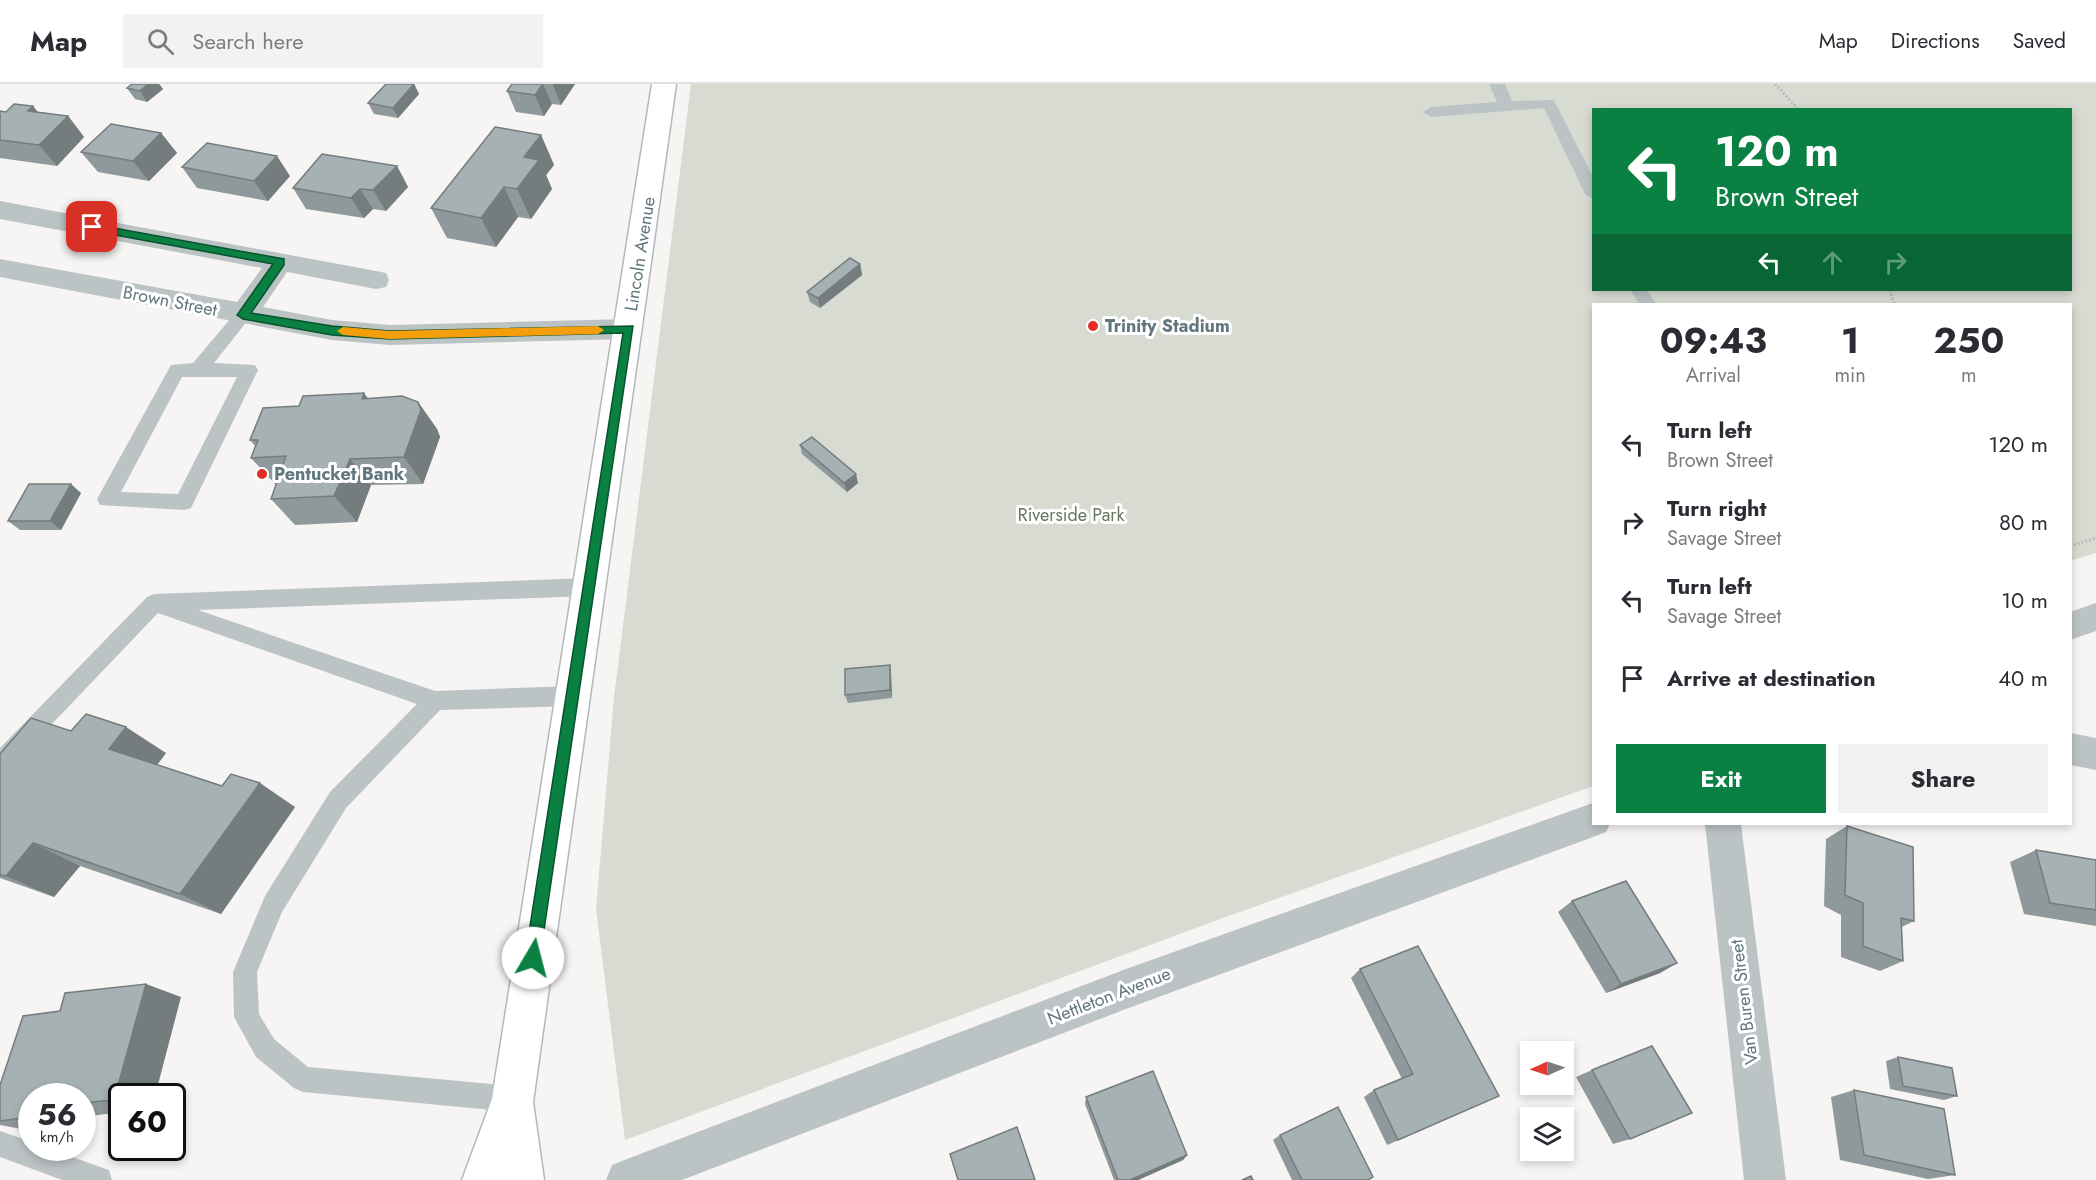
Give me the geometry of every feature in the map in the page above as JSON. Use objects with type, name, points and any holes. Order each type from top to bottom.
[{"type":"main road","name":"Lincoln Avenue","points":[[483,1180],[513,1099],[664,84]]},
{"type":"main road","name":"Lincoln Avenue","points":[[513,1099],[523,1180]]},
{"type":"street","points":[[0,210],[376,280]]},
{"type":"street","points":[[243,315],[280,262]]},
{"type":"street","name":"Brown Street","points":[[0,268],[332,330],[390,335],[629,329]]},
{"type":"street","points":[[2072,625],[2096,617]]},
{"type":"street","points":[[2072,749],[2096,754]]},
{"type":"street","name":"Nettleton Avenue","points":[[627,1180],[1126,989],[1592,820]]},
{"type":"street","name":"Van Buren Street","points":[[1723,825],[1766,1180]]},
{"type":"lane","points":[[1497,84],[1507,107]]},
{"type":"lane","points":[[1431,112],[1549,103],[1592,192]]},
{"type":"lane","points":[[198,370],[243,315]]},
{"type":"lane","points":[[177,370],[198,370],[249,370],[184,502],[107,500],[177,370]]},
{"type":"lane","points":[[0,763],[154,603],[589,587]]},
{"type":"lane","points":[[154,603],[435,701],[572,696]]},
{"type":"lane","points":[[435,701],[338,800],[273,904],[245,972],[247,1017],[266,1048],[303,1079],[513,1099]]},
{"type":"lane","points":[[0,1144],[99,1180]]},
{"type":"path","points":[[1775,84],[1797,108]]},
{"type":"path","points":[[2072,545],[2096,538]]},
{"type":"green space","name":"Riverside Park","points":[[691,84],[2096,84],[2096,553],[2072,560],[2072,303],[1592,303],[1592,786],[1212,922],[625,1140],[596,909],[614,697]]},
{"type":"building","points":[[132,84],[148,84],[140,91],[127,88]]},
{"type":"building","points":[[386,84],[414,84],[393,108],[368,103]]},
{"type":"building","points":[[512,84],[543,84],[535,95],[507,91]]},
{"type":"building","points":[[14,104],[33,106],[28,111],[68,116],[39,145],[0,140],[0,111],[6,112]]},
{"type":"building","points":[[111,124],[161,133],[133,161],[81,152]]},
{"type":"building","points":[[495,127],[541,135],[524,157],[539,160],[517,189],[504,187],[481,218],[431,208]]},
{"type":"building","points":[[207,143],[277,156],[254,181],[182,167]]},
{"type":"building","points":[[322,154],[397,166],[373,190],[360,189],[351,198],[293,188]]},
{"type":"building","points":[[850,258],[860,264],[818,298],[807,292]]},
{"type":"building","points":[[364,393],[362,399],[402,396],[418,402],[421,410],[404,457],[350,459],[334,496],[271,499],[286,456],[251,458],[258,440],[250,440],[263,408],[299,406],[303,396]]},
{"type":"building","points":[[812,437],[856,474],[844,483],[800,445]]},
{"type":"building","points":[[29,484],[71,484],[50,521],[8,521]]},
{"type":"building","points":[[890,665],[890,690],[845,695],[845,669]]},
{"type":"building","points":[[86,714],[126,727],[109,749],[222,786],[231,774],[260,783],[180,894],[33,843],[6,876],[0,875],[0,754],[31,718],[71,731]]},
{"type":"building","points":[[1847,826],[1913,847],[1914,921],[1901,918],[1903,961],[1863,946],[1863,903],[1845,895]]},
{"type":"building","points":[[2036,850],[2096,860],[2096,910],[2050,903]]},
{"type":"building","points":[[1626,881],[1677,963],[1621,984],[1572,901]]},
{"type":"building","points":[[1418,946],[1499,1096],[1398,1140],[1374,1090],[1413,1074],[1360,969]]},
{"type":"building","points":[[146,984],[119,1083],[108,1083],[108,1101],[96,1102],[96,1083],[18,1083],[18,1119],[0,1121],[0,1085],[23,1016],[60,1011],[65,993]]},
{"type":"building","points":[[1652,1046],[1692,1113],[1630,1139],[1592,1070]]},
{"type":"building","points":[[1898,1057],[1952,1068],[1957,1096],[1903,1086]]},
{"type":"building","points":[[1153,1071],[1187,1155],[1130,1180],[1118,1180],[1086,1097]]},
{"type":"building","points":[[1854,1090],[1944,1109],[1955,1175],[1864,1155]]},
{"type":"building","points":[[1338,1107],[1373,1177],[1368,1180],[1302,1180],[1280,1135]]},
{"type":"building","points":[[1017,1127],[1035,1180],[958,1180],[950,1154]]},
{"type":"slow traffic","points":[[343,331],[390,335],[598,330]]},
{"type":"place","name":"Trinity Stadium","points":[[1093,326]]},
{"type":"place","name":"Pentucket Bank","points":[[262,474]]},
{"type":"route","points":[[92,227],[280,262],[243,315],[266,320],[332,330],[390,335],[629,329],[533,958]]}]
